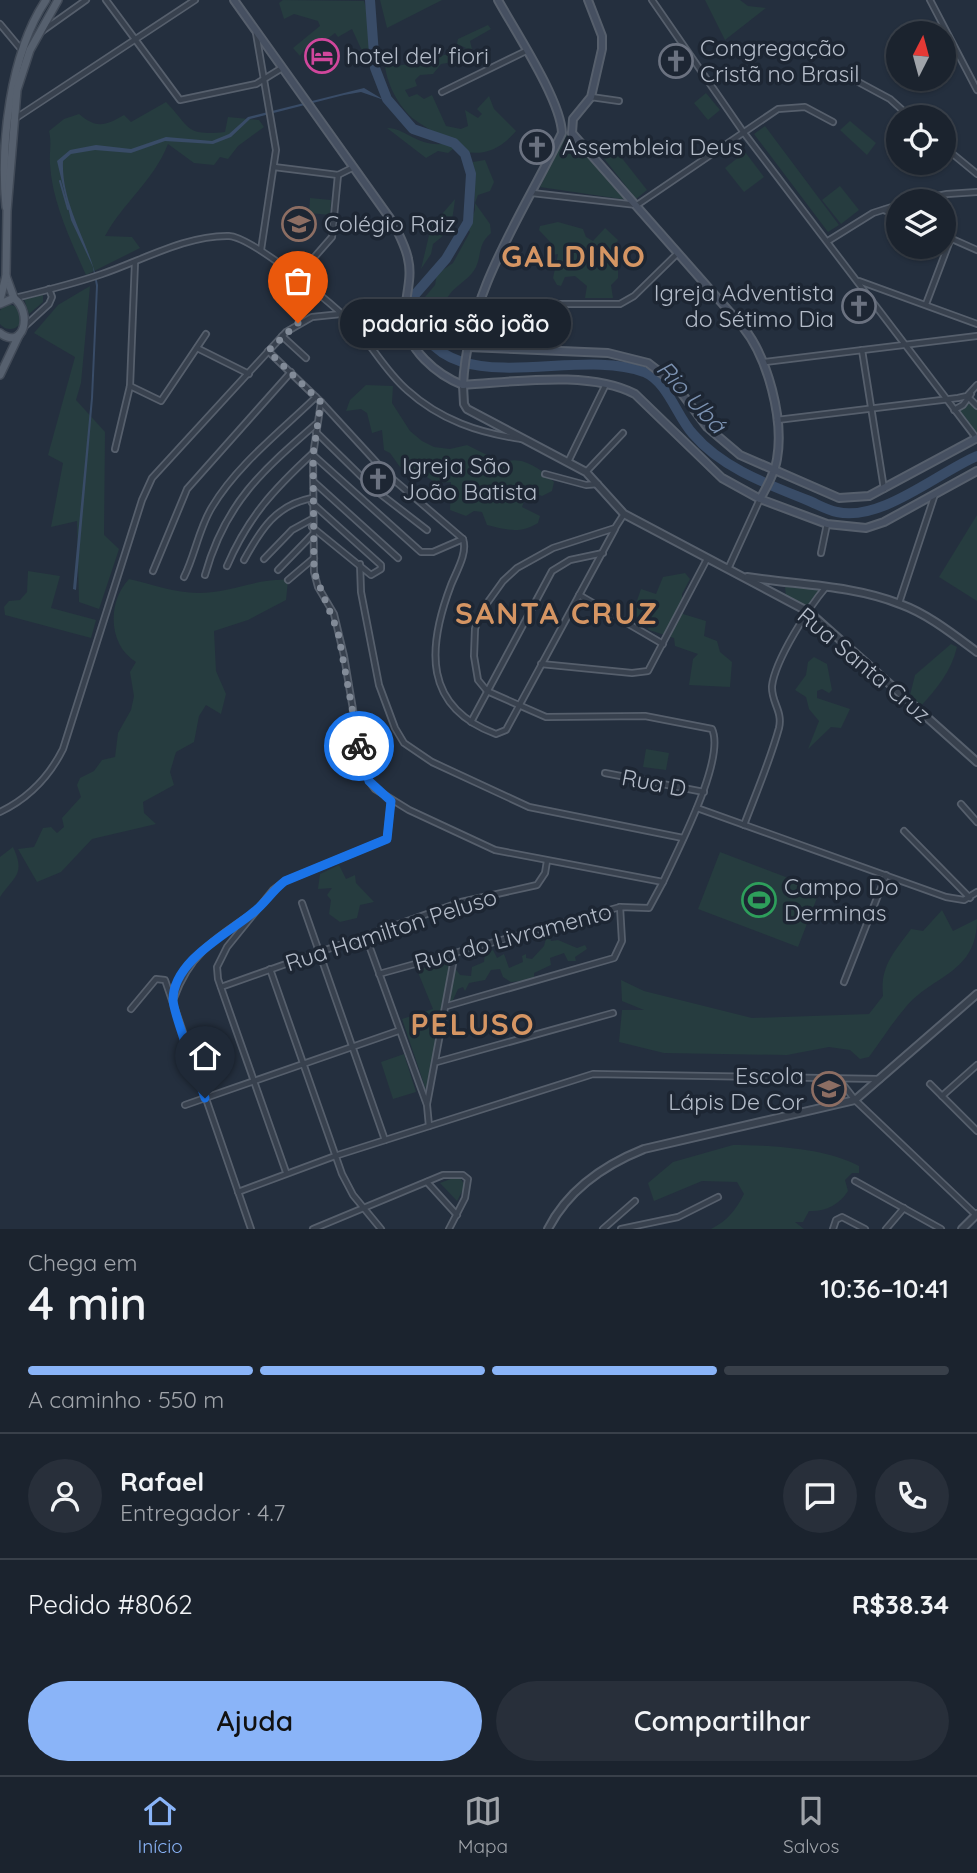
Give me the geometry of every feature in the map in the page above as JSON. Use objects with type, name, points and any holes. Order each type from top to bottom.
[{"type":"main road","points":[[7,211],[1,160],[7,93],[20,48],[46,0]]},
{"type":"main road","points":[[14,298],[0,302],[17,90],[39,33],[58,0]]},
{"type":"main road","points":[[234,0],[394,224],[409,260],[405,318],[415,347],[442,373],[463,382],[606,383],[635,394],[707,466],[761,496],[827,524],[866,528],[884,522],[977,471]]},
{"type":"main road","points":[[463,382],[477,304],[562,133],[561,119],[498,0]]},
{"type":"main road","points":[[588,0],[602,36],[591,97],[573,119],[572,133],[752,339],[765,362],[776,421],[778,456],[761,496]]},
{"type":"main road","points":[[561,119],[573,119]]},
{"type":"main road","points":[[562,133],[572,133]]},
{"type":"main road","points":[[0,375],[21,332],[24,308],[3,282]]},
{"type":"main road","points":[[0,333],[8,338],[21,332]]},
{"type":"main road","points":[[468,350],[608,353],[648,363],[674,383],[723,442],[772,474],[839,498],[862,497],[884,489],[977,439]]},
{"type":"street","points":[[39,33],[86,0]]},
{"type":"street","points":[[106,0],[180,100],[264,80],[282,68]]},
{"type":"street","points":[[13,121],[195,0]]},
{"type":"street","points":[[652,0],[744,133],[977,439]]},
{"type":"street","points":[[930,0],[977,90]]},
{"type":"street","points":[[0,24],[20,48]]},
{"type":"street","points":[[255,29],[276,150],[261,250]]},
{"type":"street","points":[[442,92],[526,51]]},
{"type":"street","points":[[851,78],[897,105]]},
{"type":"street","points":[[591,97],[619,101]]},
{"type":"street","points":[[531,193],[637,205],[774,112],[801,107],[833,122]]},
{"type":"street","points":[[956,157],[977,174]]},
{"type":"street","points":[[274,167],[338,175],[352,168]]},
{"type":"street","points":[[297,277],[332,237],[338,175]]},
{"type":"street","points":[[956,193],[977,192]]},
{"type":"street","points":[[828,241],[884,210]]},
{"type":"street","points":[[14,298],[89,279],[191,243],[234,236],[261,250],[341,314],[390,373],[422,402],[463,426],[483,433],[525,440]]},
{"type":"street","points":[[956,241],[977,250]]},
{"type":"street","points":[[477,304],[625,303],[678,253]]},
{"type":"street","points":[[926,304],[942,259]]},
{"type":"street","points":[[115,449],[130,386],[135,262]]},
{"type":"street","points":[[859,281],[977,324]]},
{"type":"street","points":[[21,332],[52,300],[50,289]]},
{"type":"street","points":[[0,812],[41,784],[54,768],[63,749],[142,500],[152,478],[282,336],[298,323],[312,317],[341,314]]},
{"type":"street","points":[[130,386],[154,400],[161,401],[205,334]]},
{"type":"street","points":[[282,336],[306,358]]},
{"type":"street","points":[[765,362],[977,336]]},
{"type":"street","points":[[197,348],[249,374]]},
{"type":"street","points":[[862,350],[884,489]]},
{"type":"street","points":[[268,351],[321,402],[387,474],[464,539],[465,552],[440,620],[436,666],[440,690],[446,699],[471,722],[496,734],[503,733],[520,705],[624,514]]},
{"type":"street","points":[[153,571],[187,489],[291,372]]},
{"type":"street","points":[[463,382],[467,409],[586,472],[599,483],[624,514],[727,569],[745,577],[826,587],[899,603],[938,625],[977,652]]},
{"type":"street","points":[[568,462],[606,383]]},
{"type":"street","points":[[954,410],[977,385]]},
{"type":"street","points":[[776,421],[969,395]]},
{"type":"street","points":[[969,395],[977,406]]},
{"type":"street","points":[[184,577],[205,522],[219,496],[262,448],[316,397]]},
{"type":"street","points":[[321,402],[313,454],[312,534],[316,580],[330,606],[341,644],[366,771],[375,789],[391,801],[495,850],[663,882],[704,792],[714,740],[712,729],[645,716],[546,717],[486,691],[475,667],[474,642],[480,613],[503,580],[533,559],[578,539],[615,528]]},
{"type":"street","points":[[205,575],[219,535],[238,499],[269,465],[317,424]]},
{"type":"street","points":[[316,431],[374,489],[426,530]]},
{"type":"street","points":[[586,472],[623,433]]},
{"type":"street","points":[[313,454],[421,552],[433,552],[464,539]]},
{"type":"street","points":[[226,566],[237,541],[265,499],[313,454]]},
{"type":"street","points":[[545,474],[586,485],[599,483]]},
{"type":"street","points":[[313,482],[398,558]]},
{"type":"street","points":[[899,603],[936,492]]},
{"type":"street","points":[[727,569],[761,496]]},
{"type":"street","points":[[244,561],[260,533],[281,508],[312,500]]},
{"type":"street","points":[[312,500],[381,565],[381,569],[373,575],[312,527]]},
{"type":"street","points":[[264,559],[282,539],[312,519]]},
{"type":"street","points":[[821,553],[827,524]]},
{"type":"street","points":[[278,570],[312,534]]},
{"type":"street","points":[[471,722],[552,571],[570,561],[603,553]]},
{"type":"street","points":[[288,580],[314,558]]},
{"type":"street","points":[[541,664],[642,673],[652,667],[708,559]]},
{"type":"street","points":[[360,564],[361,592],[379,685],[395,728],[404,743],[432,762],[529,807],[683,838]]},
{"type":"street","name":"Rua Santa Cruz","points":[[745,577],[780,599],[808,612],[977,762]]},
{"type":"street","points":[[780,599],[784,583]]},
{"type":"street","points":[[744,825],[779,728],[780,709],[772,686],[808,612],[826,587]]},
{"type":"street","points":[[579,595],[663,644]]},
{"type":"street","name":"Rua D","points":[[605,773],[704,792]]},
{"type":"street","points":[[286,1172],[221,987],[217,967],[220,957],[273,890],[285,881],[387,839],[391,801]]},
{"type":"street","points":[[961,804],[977,822]]},
{"type":"street","points":[[697,808],[953,899],[970,898],[977,892]]},
{"type":"street","points":[[904,831],[970,898]]},
{"type":"street","name":"Rua Hamilton Peluso","points":[[221,987],[461,902],[537,885],[545,873],[547,861]]},
{"type":"street","points":[[844,982],[886,875]]},
{"type":"street","name":"Rua do Livramento","points":[[379,974],[620,907],[649,908],[663,882]]},
{"type":"street","points":[[302,903],[351,1048],[386,1140]]},
{"type":"street","points":[[447,1006],[614,958],[622,941],[620,907]]},
{"type":"street","points":[[173,1000],[186,968],[197,954],[257,910]]},
{"type":"street","points":[[366,936],[398,1031],[427,1105],[429,1126]]},
{"type":"street","points":[[427,1105],[455,953]]},
{"type":"street","points":[[270,969],[347,1186],[381,1229]]},
{"type":"street","points":[[131,1009],[159,978],[167,983],[251,1229]]},
{"type":"street","points":[[548,1229],[556,1212],[583,1185],[625,1156],[666,1143],[855,1100],[977,994]]},
{"type":"street","points":[[437,1062],[613,1013]]},
{"type":"street","points":[[185,1105],[398,1031]]},
{"type":"street","points":[[942,1096],[977,1065]]},
{"type":"street","points":[[238,1192],[286,1172],[593,1074],[881,1079]]},
{"type":"street","points":[[838,1078],[855,1100],[977,1215],[962,1229]]},
{"type":"street","points":[[930,1084],[977,1131]]},
{"type":"street","points":[[313,1229],[321,1228],[363,1207],[453,1174],[466,1177],[468,1191],[449,1229]]},
{"type":"street","points":[[855,1181],[941,1229]]},
{"type":"street","points":[[427,1182],[457,1215]]},
{"type":"street","points":[[621,1229],[652,1227],[718,1197]]},
{"type":"street","points":[[603,1229],[635,1200]]},
{"type":"street","points":[[887,1229],[904,1208]]},
{"type":"street","points":[[833,1229],[836,1220],[842,1217],[865,1229]]},
{"type":"green space","points":[[283,0],[364,1],[373,32],[370,54],[363,53],[352,29],[338,37],[335,33],[315,48],[305,48],[300,56],[293,48],[320,26],[318,21],[294,14],[284,19],[279,3]]},
{"type":"green space","points":[[380,0],[442,0],[387,28]]},
{"type":"green space","points":[[705,0],[740,0],[748,6],[766,8],[725,40]]},
{"type":"green space","points":[[488,25],[491,29],[470,41],[472,49],[459,61],[441,64],[433,74],[420,75],[415,80],[417,86],[405,90],[409,97],[417,94],[424,99],[432,95],[446,126],[461,129],[468,126],[465,110],[478,118],[482,114],[477,109],[489,96],[494,109],[516,131],[502,144],[487,151],[471,153],[453,149],[448,153],[438,151],[426,158],[387,128],[399,130],[425,142],[443,144],[434,133],[415,120],[398,100],[386,74],[385,57],[390,54],[394,66],[454,52],[466,48],[457,44],[458,39]]},
{"type":"green space","points":[[706,93],[720,110],[708,120],[694,103]]},
{"type":"green space","points":[[166,102],[185,124],[202,133],[225,132],[228,117],[259,120],[264,127],[238,146],[228,159],[220,157],[214,165],[194,163],[168,144],[155,169],[105,236],[132,237],[140,248],[86,275],[54,193],[49,131],[64,119],[79,114],[96,124],[111,122],[124,115],[131,122]]},
{"type":"green space","points":[[850,121],[876,143],[867,155],[840,130]]},
{"type":"green space","points":[[765,126],[839,225],[828,232],[754,134]]},
{"type":"green space","points":[[566,134],[628,200],[540,187]]},
{"type":"green space","points":[[610,143],[647,190],[636,199],[599,152]]},
{"type":"green space","points":[[745,152],[764,177],[744,192],[725,168]]},
{"type":"green space","points":[[485,160],[494,182],[490,191],[478,195],[475,203],[490,224],[491,233],[482,245],[472,273],[447,298],[442,315],[449,317],[438,336],[430,337],[423,323],[420,303],[435,285],[437,274],[453,263],[470,232],[468,229],[475,210],[473,162]]},
{"type":"green space","points":[[840,186],[859,210],[841,224],[822,200]]},
{"type":"green space","points":[[310,198],[331,200],[330,215],[309,213]]},
{"type":"green space","points":[[455,199],[450,225],[433,244],[431,254],[421,269],[431,227]]},
{"type":"green space","points":[[558,222],[583,229],[586,237],[593,241],[605,228],[618,240],[610,264],[618,270],[618,278],[611,285],[613,298],[585,298],[587,286],[575,276],[565,277],[561,286],[557,285],[553,278],[558,254],[550,256],[553,245],[539,230],[540,226]]},
{"type":"green space","points":[[90,286],[81,383],[76,400],[105,432],[104,535],[119,549],[99,609],[79,602],[77,521],[51,527],[63,463],[48,455],[75,357],[34,333],[58,305]]},
{"type":"green space","points":[[43,295],[43,302],[29,314],[24,299]]},
{"type":"green space","points":[[6,306],[14,306],[21,313],[21,321],[14,328],[6,328],[-1,321],[-1,313]]},
{"type":"green space","points":[[366,385],[393,386],[392,403],[410,431],[434,447],[450,449],[467,445],[489,456],[489,464],[495,468],[511,460],[526,463],[541,471],[554,482],[552,491],[542,496],[528,491],[522,507],[540,516],[538,523],[525,529],[507,529],[487,525],[482,512],[474,511],[466,516],[450,510],[451,482],[436,483],[418,471],[400,467],[390,453],[384,450],[382,430],[372,433],[367,413],[361,409],[346,411],[350,400]]},
{"type":"green space","points":[[969,401],[977,408],[977,433],[959,412]]},
{"type":"green space","points":[[977,515],[977,601],[939,577]]},
{"type":"green space","points":[[28,571],[60,576],[51,608],[96,620],[91,638],[5,615],[4,607],[9,601],[20,600],[27,592]]},
{"type":"green space","points":[[685,573],[690,579],[682,594],[683,614],[706,621],[704,636],[717,641],[720,652],[732,662],[730,687],[689,685],[693,659],[698,654],[675,646],[674,638],[649,630],[642,616],[631,618],[641,589],[656,594],[663,577]]},
{"type":"green space","points":[[129,579],[190,593],[288,580],[286,600],[248,620],[214,631],[216,671],[226,694],[221,714],[206,705],[199,716],[194,742],[176,752],[170,772],[174,785],[143,802],[144,813],[156,824],[92,839],[61,872],[37,882],[18,849],[34,847],[43,828],[51,827],[57,833],[64,827],[62,818],[81,797],[77,785],[80,778],[94,771],[102,760],[115,757],[118,733],[131,710],[134,696],[130,672],[136,662],[120,645],[114,623],[117,599]]},
{"type":"green space","points":[[789,584],[822,587],[809,609],[786,598],[785,586]]},
{"type":"green space","points":[[951,644],[957,647],[951,664],[938,686],[920,707],[910,695],[915,675]]},
{"type":"green space","points":[[814,657],[827,664],[832,690],[829,693],[822,689],[817,691],[817,698],[850,709],[841,728],[831,727],[808,749],[819,721],[809,709],[806,697],[795,690],[806,675],[808,662]]},
{"type":"green space","points":[[646,749],[669,753],[666,770],[643,767]]},
{"type":"green space","points":[[13,847],[17,856],[17,875],[0,897],[0,857]]},
{"type":"green space","name":"Campo Do Derminas","points":[[720,852],[820,890],[798,947],[698,909]]},
{"type":"green space","points":[[339,865],[346,879],[355,875],[356,883],[374,902],[360,905],[357,918],[340,922],[329,914],[331,900],[327,895],[332,888],[318,889],[320,874]]},
{"type":"green space","points":[[942,910],[953,931],[977,919],[970,951],[962,962],[905,1008],[869,1057],[860,1059],[850,1050],[829,1047],[787,1055],[664,1053],[619,1042],[622,1010],[644,1010],[622,1001],[621,980],[644,991],[752,1018],[869,1014],[883,996],[886,968],[894,953],[911,929],[923,931]]},
{"type":"green space","points":[[548,931],[551,941],[558,940],[577,948],[585,945],[587,949],[575,957],[576,961],[568,961],[564,953],[550,958],[551,965],[534,973],[534,980],[511,982],[503,977],[500,969],[491,970],[485,980],[469,983],[465,991],[463,987],[458,989],[453,1000],[444,1006],[426,1090],[402,1019],[433,1009],[417,970],[449,960],[460,975],[471,976],[472,967],[484,962],[485,953],[493,950],[497,958],[504,954],[509,968],[523,962],[522,956],[526,954],[526,958],[532,959],[544,946]]},
{"type":"green space","points":[[404,1054],[416,1092],[393,1099],[381,1062]]},
{"type":"green space","points":[[733,1145],[815,1151],[859,1166],[859,1173],[852,1173],[845,1180],[848,1191],[836,1204],[809,1211],[803,1222],[795,1222],[804,1229],[711,1229],[726,1219],[741,1200],[744,1194],[737,1182],[702,1181],[654,1201],[648,1183],[673,1162]]},
{"type":"green space","points":[[453,1178],[461,1179],[465,1186],[457,1201],[440,1183]]},
{"type":"water","points":[[364,88],[384,100],[361,92],[250,119],[231,137],[213,144],[165,141],[131,153],[95,150],[71,154],[63,161],[66,193],[92,266],[71,220],[57,161],[70,150],[96,145],[131,149],[166,137],[212,141],[229,134],[248,117]]},
{"type":"water","points":[[93,268],[98,285],[93,398],[76,590],[73,589],[91,398],[96,286]]},
{"type":"waterway","name":"Rio Ubá","points":[[370,0],[375,68],[387,99],[413,129],[454,143],[465,154],[471,174],[468,222],[446,259],[412,298],[424,333],[445,354],[473,365],[506,368],[613,365],[644,372],[660,384],[687,427],[717,456],[761,481],[837,512],[872,510],[890,503],[977,456]]},
{"type":"waterway","points":[[60,181],[68,209]]},
{"type":"way so far","points":[[298,323],[268,351],[321,402],[313,455],[314,572],[318,587],[334,614],[359,746]]},
{"type":"place","name":"hotel del' fiori","points":[[322,56]]},
{"type":"place","name":"Congregação Cristã no Brasil","points":[[676,61]]},
{"type":"place","name":"Assembleia Deus","points":[[537,147]]},
{"type":"place","name":"Colégio Raiz","points":[[299,224]]},
{"type":"place","name":"Igreja Adventista do Sétimo Dia","points":[[859,306]]},
{"type":"place","name":"padaria são joão","points":[[298,323]]},
{"type":"place","name":"Igreja São João Batista","points":[[378,479]]},
{"type":"place","name":"Campo Do Derminas","points":[[759,900]]},
{"type":"place","name":"Escola Lápis De Cor","points":[[829,1089]]},
{"type":"district","name":"GALDINO","points":[[574,257]]},
{"type":"district","name":"SANTA CRUZ","points":[[557,614]]},
{"type":"district","name":"PELUSO","points":[[473,1025]]},
{"type":"route","points":[[205,1098],[173,1000],[179,983],[197,954],[257,910],[273,890],[285,881],[387,839],[391,801],[369,781],[359,746]]}]
